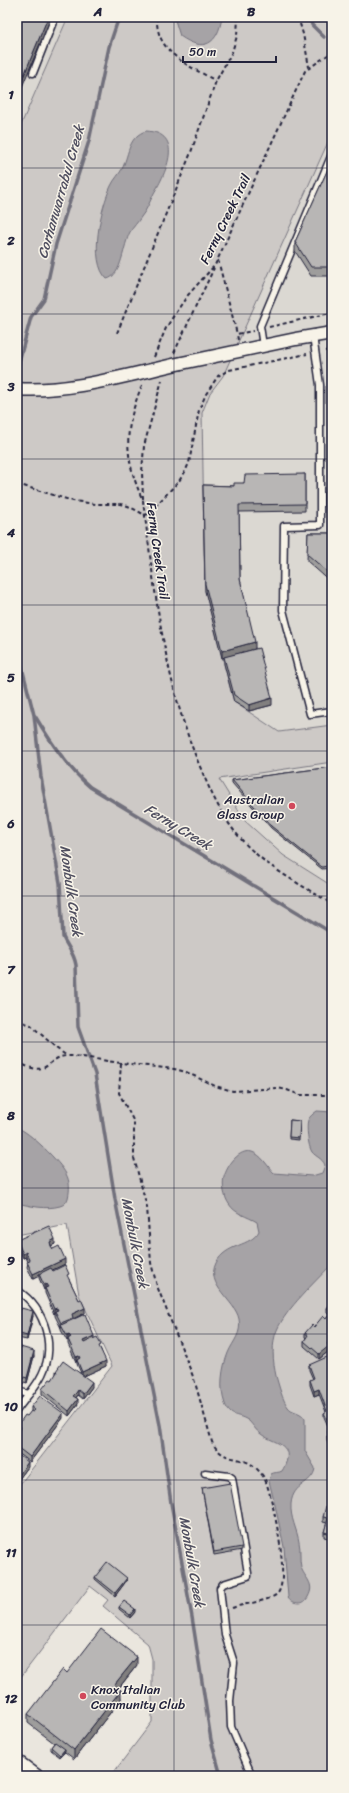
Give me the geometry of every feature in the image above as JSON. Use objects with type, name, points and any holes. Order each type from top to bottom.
[{"type":"street","points":[[17,389],[58,389],[239,347],[263,346],[332,333]]},
{"type":"street","points":[[17,1761],[37,1776]]},
{"type":"lane","points":[[32,73],[56,17]]},
{"type":"lane","points":[[263,346],[260,326],[332,154]]},
{"type":"lane","points":[[313,336],[320,385],[320,525],[284,526],[283,610],[310,714],[332,711]]},
{"type":"lane","points":[[17,1290],[25,1295],[39,1312],[44,1322],[49,1344],[40,1379],[17,1410]]},
{"type":"lane","points":[[17,1390],[29,1394]]},
{"type":"lane","points":[[205,1473],[229,1476],[232,1478],[248,1573],[248,1576],[221,1585],[226,1640],[234,1663],[230,1701],[231,1727],[252,1776]]},
{"type":"path","points":[[157,17],[158,32],[164,45],[174,56],[216,81]]},
{"type":"path","points":[[117,333],[190,155],[216,81],[232,52],[237,36],[238,17]]},
{"type":"path","points":[[298,17],[303,34],[309,67]]},
{"type":"path","name":"Ferny Creek Trail","points":[[151,363],[166,328],[176,312],[188,294],[215,265],[293,94],[305,71],[332,52]]},
{"type":"path","points":[[218,259],[239,347]]},
{"type":"path","points":[[172,356],[215,265]]},
{"type":"path","points":[[237,334],[332,314]]},
{"type":"path","points":[[17,484],[73,501],[96,504],[120,504],[145,514],[150,512],[185,472],[189,463],[199,410],[206,394],[218,376],[229,370],[315,352],[332,350]]},
{"type":"path","points":[[143,501],[142,472],[144,446],[163,377]]},
{"type":"path","name":"Ferny Creek Trail","points":[[142,384],[130,420],[128,447],[134,480],[143,501],[163,646],[185,728],[210,791],[231,826],[253,851],[332,904]]},
{"type":"path","points":[[17,1020],[31,1025],[67,1056]]},
{"type":"path","points":[[17,1062],[33,1069],[40,1069],[46,1068],[57,1058],[67,1056],[174,1069],[186,1072],[215,1086],[233,1091],[277,1088],[300,1095],[332,1095]]},
{"type":"path","points":[[120,1063],[119,1093],[134,1122],[134,1158],[147,1207],[149,1255],[157,1286],[194,1379],[212,1442],[223,1455],[250,1464],[263,1476],[271,1501],[277,1528],[282,1576],[280,1589],[269,1598],[236,1606],[228,1611],[223,1618]]},
{"type":"shaded area","points":[[17,17],[68,17],[17,134]]},
{"type":"shaded area","points":[[68,17],[332,17],[332,133],[223,376],[210,393],[202,413],[205,591],[234,702],[279,732],[332,725],[332,762],[219,779],[245,821],[283,855],[332,886],[332,1776],[111,1776],[152,1722],[152,1659],[148,1644],[103,1606],[108,1600],[90,1586],[17,1682],[17,1488],[112,1366],[79,1295],[67,1225],[17,1235],[17,134]]},
{"type":"shaded area","points":[[174,17],[222,17],[217,34],[208,43],[203,45],[196,44],[180,36]]},
{"type":"shaded area","points":[[146,131],[158,133],[165,139],[169,146],[167,165],[147,208],[130,232],[122,259],[116,272],[112,277],[107,279],[101,271],[97,247],[103,207],[111,186],[123,167],[130,146],[140,133]]},
{"type":"shaded area","points":[[332,132],[332,725],[279,732],[234,702],[205,591],[202,414],[210,394],[223,376],[241,331]]},
{"type":"shaded area","name":"Australian Glass Group","points":[[332,762],[332,886],[283,855],[245,821],[218,779]]},
{"type":"shaded area","points":[[317,1111],[332,1112],[332,1264],[287,1313],[277,1330],[273,1347],[275,1371],[281,1392],[290,1409],[303,1416],[305,1419],[305,1451],[315,1468],[311,1478],[295,1491],[291,1504],[300,1545],[301,1567],[309,1581],[311,1588],[306,1600],[296,1603],[288,1597],[284,1547],[269,1481],[271,1474],[282,1471],[287,1461],[286,1449],[259,1433],[249,1421],[232,1414],[227,1409],[222,1391],[224,1365],[238,1333],[240,1324],[232,1305],[217,1286],[214,1279],[214,1271],[216,1263],[220,1257],[232,1248],[250,1240],[259,1231],[257,1222],[234,1210],[226,1198],[223,1180],[231,1163],[238,1155],[247,1151],[256,1153],[274,1173],[312,1176],[322,1173],[325,1165],[312,1152],[309,1145],[307,1132],[308,1120]]},
{"type":"shaded area","points":[[17,1128],[29,1134],[44,1148],[58,1162],[66,1174],[69,1183],[69,1192],[67,1201],[63,1205],[44,1208],[17,1203]]},
{"type":"building","points":[[17,17],[48,17],[17,92]]},
{"type":"building","points":[[332,160],[332,267],[311,267],[295,242]]},
{"type":"building","points":[[331,357],[332,357],[332,463]]},
{"type":"building","points":[[305,474],[305,504],[239,505],[240,579],[255,642],[222,651],[205,584],[203,485],[234,486],[234,483],[244,483],[245,475]]},
{"type":"building","points":[[308,533],[332,533],[332,576],[307,554]]},
{"type":"building","points":[[259,648],[272,698],[249,705],[234,695],[224,657]]},
{"type":"building","name":"Australian Glass Group","points":[[332,767],[332,865],[322,867],[271,826],[232,780]]},
{"type":"building","points":[[290,1120],[300,1121],[299,1138],[289,1137]]},
{"type":"building","points":[[49,1226],[55,1239],[50,1242],[51,1246],[53,1249],[59,1246],[65,1259],[33,1274],[27,1262],[30,1261],[26,1252],[23,1254],[17,1240]]},
{"type":"building","points":[[65,1265],[69,1274],[67,1275],[79,1300],[81,1299],[85,1308],[72,1314],[73,1318],[61,1323],[55,1311],[58,1310],[57,1308],[54,1309],[45,1288],[48,1287],[46,1284],[44,1285],[39,1274],[51,1268],[53,1271]]},
{"type":"building","points":[[332,1302],[332,1312],[327,1308]]},
{"type":"building","points":[[17,1306],[19,1307],[18,1310],[21,1310],[21,1308],[33,1311],[27,1336],[17,1333]]},
{"type":"building","points":[[332,1312],[332,1338],[327,1344],[329,1346],[319,1354],[304,1341],[308,1335],[305,1333],[312,1325],[314,1327],[323,1316],[326,1319]]},
{"type":"building","points":[[85,1314],[94,1336],[83,1341],[84,1343],[97,1337],[101,1345],[99,1346],[106,1361],[82,1372],[77,1360],[80,1358],[79,1356],[76,1357],[68,1339],[71,1337],[69,1335],[67,1336],[61,1325]]},
{"type":"building","points":[[17,1346],[34,1351],[27,1378],[24,1377],[23,1379],[17,1377]]},
{"type":"building","points":[[327,1357],[332,1369],[332,1422],[331,1420],[328,1421],[324,1413],[327,1411],[319,1389],[314,1391],[310,1380],[314,1378],[309,1365]]},
{"type":"building","points":[[63,1361],[92,1382],[83,1394],[78,1390],[73,1396],[78,1399],[69,1411],[42,1389],[50,1379],[52,1380]]},
{"type":"building","points":[[40,1396],[63,1413],[30,1457],[17,1447],[17,1429],[19,1430],[21,1427],[18,1425],[25,1415],[27,1416],[31,1411],[33,1412],[35,1410],[31,1407]]},
{"type":"building","points":[[332,1426],[331,1445],[327,1436],[331,1435],[328,1428]]},
{"type":"building","points":[[17,1454],[28,1462],[19,1475],[17,1473]]},
{"type":"building","points":[[230,1483],[242,1547],[214,1552],[202,1488]]},
{"type":"building","points":[[332,1504],[332,1534],[324,1532],[328,1518],[323,1517],[326,1506],[331,1507]]},
{"type":"building","points":[[107,1562],[127,1578],[115,1593],[95,1577]]},
{"type":"building","points":[[124,1601],[135,1609],[130,1615],[119,1607]]},
{"type":"building","name":"Knox Italian Community Club","points":[[101,1629],[137,1657],[114,1685],[121,1690],[74,1750],[28,1714],[63,1669],[67,1673]]},
{"type":"building","points":[[55,1742],[65,1749],[60,1755],[51,1747]]},
{"type":"waterway","name":"Corhanwarrabul Creek","points":[[17,369],[31,317],[44,299],[56,244],[89,141],[109,47],[119,17]]},
{"type":"waterway","points":[[309,17],[312,25],[324,37]]},
{"type":"waterway","name":"Monbulk Creek","points":[[17,648],[34,715],[41,777],[60,883],[63,937],[74,957],[76,965],[78,1027],[95,1074],[115,1199],[160,1425],[171,1503],[192,1617],[211,1740],[221,1776]]},
{"type":"waterway","name":"Ferny Creek","points":[[35,716],[60,753],[74,771],[90,787],[332,933]]},
{"type":"place","name":"Australian Glass Group","points":[[292,806]]},
{"type":"place","name":"Knox Italian Community Club","points":[[83,1696]]}]
